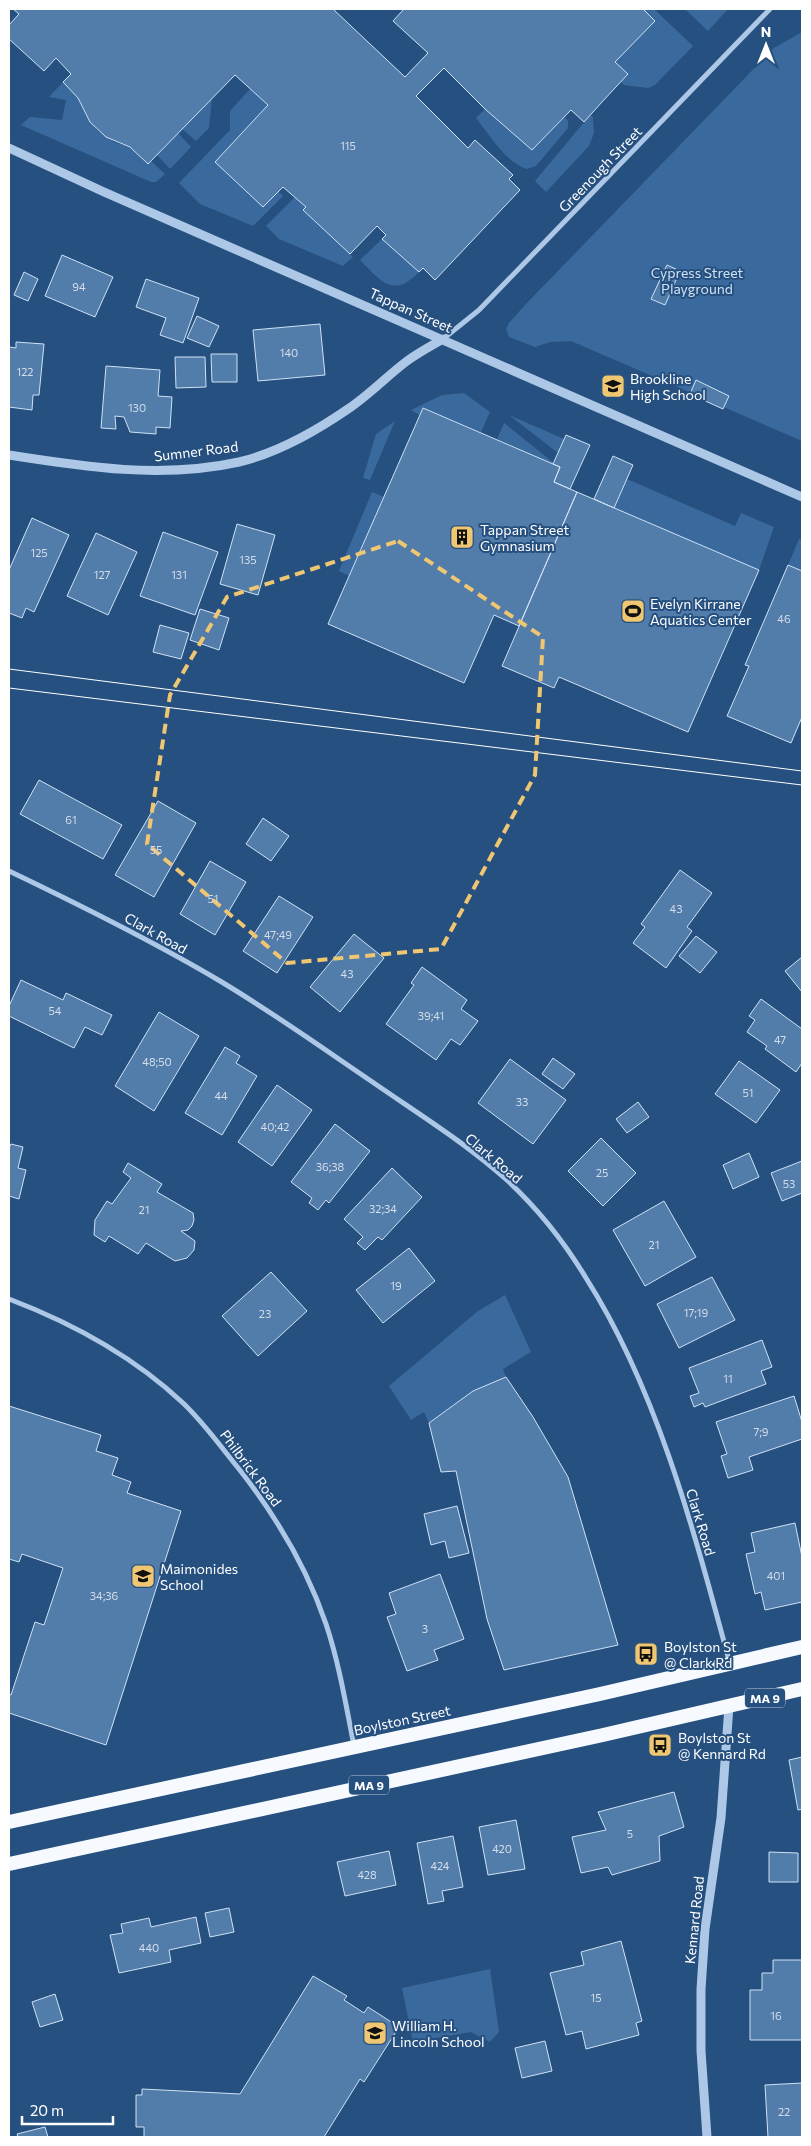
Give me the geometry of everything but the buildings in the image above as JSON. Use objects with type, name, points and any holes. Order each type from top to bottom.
[{"type":"highway","name":"Boylston Street","points":[[9,1822],[600,1694],[802,1647]]},
{"type":"highway","name":"MA 9","points":[[9,1864],[802,1689]]},
{"type":"street","name":"Greenough Street","points":[[443,339],[479,310],[770,9]]},
{"type":"street","name":"Tappan Street","points":[[9,148],[104,192],[802,497]]},
{"type":"street","name":"Sumner Road","points":[[9,455],[116,470],[186,469],[239,462],[265,454],[332,420],[356,404],[408,360],[443,339]]},
{"type":"street","name":"Clark Road","points":[[9,871],[130,931],[221,982],[307,1037],[452,1137],[509,1182],[555,1233],[585,1276],[614,1327],[637,1377],[657,1427],[698,1550],[730,1664]]},
{"type":"street","name":"Philbrick Road","points":[[9,1299],[57,1319],[108,1346],[164,1387],[184,1404],[215,1439],[262,1498],[288,1539],[310,1584],[326,1624],[338,1665],[354,1747]]},
{"type":"street","name":"Kennard Road","points":[[707,2137],[701,2051],[702,1972],[705,1929],[721,1818],[729,1706]]},
{"type":"highlighted area","points":[[398,541],[543,637],[535,775],[441,949],[287,963],[147,844],[170,695],[227,597]]},
{"type":"green space","points":[[643,9],[654,9],[693,46],[655,85],[648,88],[624,85],[621,82],[628,74],[615,62],[655,21]]},
{"type":"green space","points":[[685,9],[728,9],[708,31]]},
{"type":"green space","name":"Cypress Street Playground","points":[[802,32],[802,441],[571,341],[550,342],[535,347],[509,337],[506,329],[509,323],[525,305],[774,48]]},
{"type":"green space","points":[[63,82],[78,98],[86,115],[97,130],[114,142],[130,147],[147,164],[151,161],[165,174],[156,182],[151,182],[21,125],[30,117],[62,120],[66,100],[49,97]]},
{"type":"green space","points":[[250,89],[268,105],[215,162],[263,207],[279,192],[283,196],[253,226],[200,204],[179,183],[230,130],[230,111]]},
{"type":"green space","points":[[212,98],[209,128],[196,141],[182,129]]},
{"type":"green space","points":[[485,109],[532,150],[565,117],[568,121],[568,128],[536,166],[527,169],[505,155],[476,118]]},
{"type":"green space","points":[[590,115],[593,117],[594,133],[589,146],[546,192],[535,181]]},
{"type":"green space","points":[[178,133],[191,147],[170,169],[157,155]]},
{"type":"green space","points":[[295,197],[306,207],[303,210],[353,257],[343,266],[279,239],[266,226]]},
{"type":"green space","points":[[382,239],[419,272],[410,280],[394,286],[388,284],[374,275],[360,260]]},
{"type":"green space","points":[[464,393],[490,412],[481,432],[423,408],[419,415],[411,410],[442,395]]},
{"type":"green space","points":[[509,415],[564,439],[558,453]]},
{"type":"green space","points":[[395,421],[370,480],[363,478],[376,434]]},
{"type":"green space","points":[[504,423],[554,463],[497,439]]},
{"type":"green space","points":[[627,479],[735,526],[741,513],[774,527],[759,570],[614,508]]},
{"type":"green space","points":[[372,492],[384,497],[349,576],[339,571]]},
{"type":"green space","points":[[799,539],[802,540],[802,571],[788,565]]},
{"type":"green space","points":[[505,1295],[531,1352],[503,1369],[506,1377],[473,1391],[429,1423],[424,1412],[411,1420],[389,1386],[478,1311]]},
{"type":"green space","points":[[490,1969],[499,2032],[490,2042],[471,2032],[413,2042],[402,1988]]},
{"type":"tram line","points":[[9,669],[802,771]]},
{"type":"tram line","points":[[9,688],[802,785]]},
{"type":"place","name":"Brookline High School","points":[[613,386]]},
{"type":"place","name":"Tappan Street Gymnasium","points":[[462,537]]},
{"type":"place","name":"Evelyn Kirrane Aquatics Center","points":[[633,611]]},
{"type":"place","name":"Maimonides School","points":[[143,1576]]},
{"type":"place","name":"Boylston St @ Clark Rd","points":[[646,1654]]},
{"type":"place","name":"Boylston St @ Kennard Rd","points":[[660,1745]]},
{"type":"place","name":"William H. Lincoln School","points":[[375,2033]]}]
